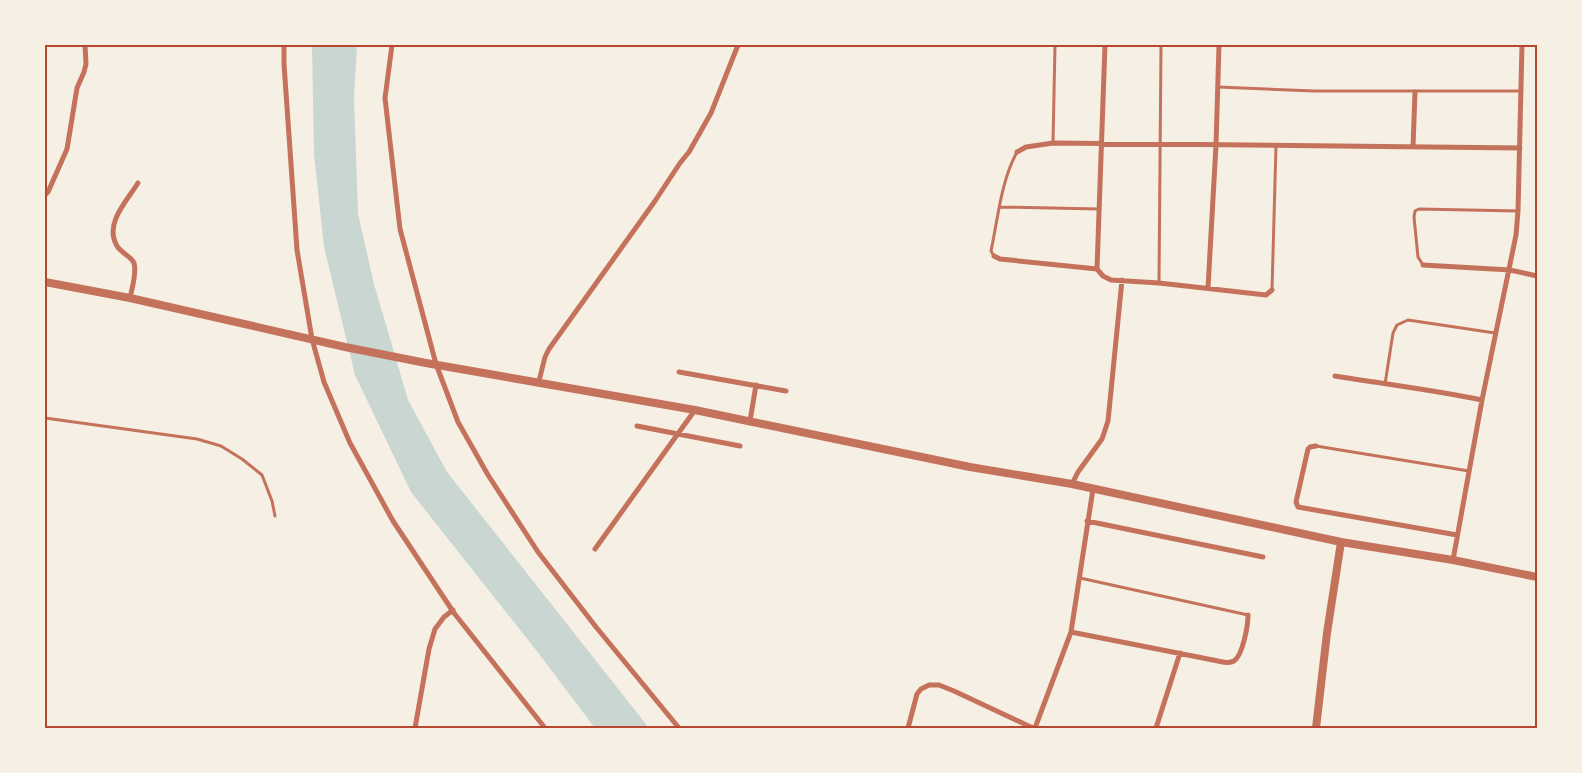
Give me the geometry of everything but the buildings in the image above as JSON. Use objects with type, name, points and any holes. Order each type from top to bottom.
[{"type":"street","points":[[45,195],[66,150],[77,88],[86,64],[85,45]]},
{"type":"street","points":[[284,45],[298,250],[312,339],[324,382],[350,443],[392,521],[453,610],[545,728]]},
{"type":"street","points":[[392,45],[385,98],[400,229],[436,364],[458,422],[488,475],[538,552],[596,627],[679,728]]},
{"type":"street","points":[[539,381],[549,349],[638,222],[655,201],[680,162],[689,152],[711,113],[738,45]]},
{"type":"street","points":[[1105,45],[1097,269],[1103,276],[1111,280],[1159,283],[1266,295],[1272,290]]},
{"type":"street","points":[[1208,288],[1216,145],[1219,45]]},
{"type":"street","points":[[1453,560],[1482,400],[1510,270],[1518,211],[1522,45]]},
{"type":"street","points":[[1412,147],[1415,92]]},
{"type":"street","points":[[1017,152],[1026,147],[1053,143],[1520,148]]},
{"type":"street","points":[[130,298],[134,264],[119,249],[112,234],[113,224],[118,214],[138,183]]},
{"type":"street","points":[[994,256],[1000,259],[1097,269]]},
{"type":"street","points":[[1423,264],[1510,270],[1537,276]]},
{"type":"street","points":[[1072,484],[1078,472],[1102,439],[1108,421],[1122,280]]},
{"type":"street","points":[[45,282],[130,298],[345,347],[426,363],[539,381],[695,410],[961,465],[1093,488],[1341,542],[1537,576]]},
{"type":"street","points":[[680,372],[786,391]]},
{"type":"street","points":[[1335,376],[1423,388],[1482,400]]},
{"type":"street","points":[[750,421],[756,385]]},
{"type":"street","points":[[594,550],[695,410]]},
{"type":"street","points":[[637,426],[740,446]]},
{"type":"street","points":[[1316,446],[1308,449],[1296,502],[1298,507],[1457,535]]},
{"type":"street","points":[[908,728],[917,694],[921,689],[929,685],[939,685],[1034,728],[1071,632],[1093,488]]},
{"type":"street","points":[[1087,521],[1264,557]]},
{"type":"street","points":[[1316,728],[1327,633],[1341,542]]},
{"type":"street","points":[[415,728],[429,649],[435,629],[444,617],[453,610]]},
{"type":"street","points":[[1071,632],[1232,662],[1240,651],[1248,624],[1248,615]]},
{"type":"street","points":[[1156,728],[1180,653]]},
{"type":"lane","points":[[1053,143],[1055,45]]},
{"type":"lane","points":[[1159,283],[1161,45]]},
{"type":"lane","points":[[1218,87],[1314,91],[1522,91]]},
{"type":"lane","points":[[1272,290],[1276,145]]},
{"type":"lane","points":[[994,256],[991,251],[1000,208],[1010,166],[1017,152]]},
{"type":"lane","points":[[1000,208],[1098,209]]},
{"type":"lane","points":[[1423,264],[1418,257],[1414,217],[1419,209],[1518,211]]},
{"type":"lane","points":[[1385,384],[1396,325],[1408,320],[1496,333]]},
{"type":"lane","points":[[45,418],[196,439],[221,446],[242,459],[262,475],[272,501],[275,516]]},
{"type":"lane","points":[[1316,446],[1470,471]]},
{"type":"lane","points":[[1079,578],[1248,615]]},
{"type":"shaded area","points":[[312,45],[357,45],[354,97],[358,214],[374,284],[408,400],[447,472],[649,728],[595,728],[411,492],[355,375],[324,247],[314,154]]}]
